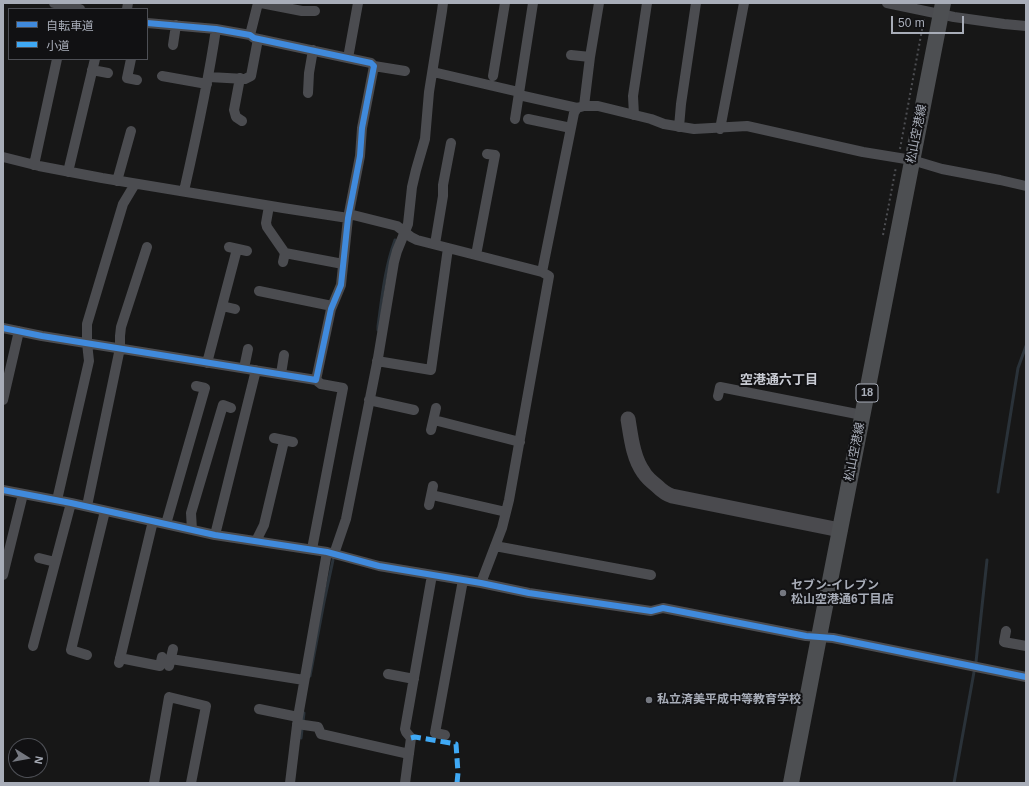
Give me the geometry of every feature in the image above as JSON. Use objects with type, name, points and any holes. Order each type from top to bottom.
[{"type":"main road","name":"松山空港線","points":[[792,783],[819,636],[942,8]]},
{"type":"street","points":[[54,3],[68,8]]},
{"type":"street","points":[[162,76],[208,81],[240,78],[245,79],[251,76],[258,3]]},
{"type":"street","points":[[261,3],[302,11],[315,11]]},
{"type":"street","points":[[348,58],[358,3]]},
{"type":"street","points":[[290,783],[300,723],[304,680],[331,553],[346,519],[377,361],[394,262],[400,242],[408,224],[412,187],[425,139],[429,92],[443,3]]},
{"type":"street","points":[[515,119],[533,3]]},
{"type":"street","points":[[634,115],[632,96],[647,3]]},
{"type":"street","points":[[679,127],[696,3]]},
{"type":"street","points":[[720,129],[726,74],[736,23],[744,3]]},
{"type":"street","points":[[887,3],[942,8],[954,17],[1026,26]]},
{"type":"street","points":[[497,71],[508,4]]},
{"type":"street","points":[[542,272],[574,114],[581,107],[590,57],[596,4]]},
{"type":"street","points":[[148,23],[216,29],[371,63],[374,66],[405,71]]},
{"type":"street","points":[[173,45],[176,25]]},
{"type":"street","points":[[184,191],[208,81],[216,29]]},
{"type":"street","points":[[308,93],[309,73],[313,50]]},
{"type":"street","points":[[571,54],[590,57]]},
{"type":"street","points":[[34,165],[57,60]]},
{"type":"street","points":[[68,172],[95,60]]},
{"type":"street","points":[[131,60],[127,78],[137,80]]},
{"type":"street","points":[[316,380],[331,309],[341,285],[348,216],[360,156],[362,128],[374,66]]},
{"type":"street","points":[[92,70],[108,73]]},
{"type":"street","points":[[433,72],[519,94],[581,107],[598,106],[616,110],[679,127],[694,129],[720,129],[747,126],[863,152],[912,160],[942,169],[1026,186]]},
{"type":"street","points":[[240,78],[234,110],[236,117],[242,121]]},
{"type":"street","points":[[528,119],[571,128]]},
{"type":"street","points":[[118,181],[131,131]]},
{"type":"street","points":[[434,244],[451,143]]},
{"type":"street","points":[[476,255],[491,202],[495,155],[487,154]]},
{"type":"street","points":[[4,160],[135,184],[269,206],[348,216],[397,226],[411,238],[417,240],[542,272],[549,276],[509,500],[502,528],[481,583]]},
{"type":"street","points":[[57,500],[64,451],[75,400],[89,361],[87,324],[123,204],[135,184]]},
{"type":"street","points":[[269,206],[266,223],[267,227],[284,258],[343,264]]},
{"type":"street","points":[[377,361],[431,370],[448,248]]},
{"type":"street","points":[[207,362],[238,249]]},
{"type":"street","points":[[87,506],[120,348],[120,336],[134,301],[148,254]]},
{"type":"street","points":[[259,291],[271,288],[332,306]]},
{"type":"street","points":[[222,306],[235,309]]},
{"type":"street","points":[[3,328],[316,380],[321,384],[343,388],[312,549]]},
{"type":"street","points":[[3,400],[19,331]]},
{"type":"street","points":[[244,368],[248,349]]},
{"type":"street","points":[[280,374],[284,355]]},
{"type":"street","points":[[215,535],[256,370]]},
{"type":"street","points":[[166,524],[177,470],[189,426],[205,388],[196,386]]},
{"type":"street","points":[[718,396],[720,387],[756,389],[798,407],[862,415]]},
{"type":"street","points":[[369,400],[414,410]]},
{"type":"street","points":[[192,530],[191,513],[203,489],[217,442],[223,405],[231,408]]},
{"type":"street","points":[[431,430],[436,408]]},
{"type":"street","points":[[628,419],[631,439],[643,472],[651,482],[667,494],[840,530]]},
{"type":"street","points":[[434,420],[520,442]]},
{"type":"street","points":[[256,541],[274,503],[288,441],[274,438]]},
{"type":"street","points":[[3,490],[87,506],[215,535],[312,549],[379,566],[481,583],[529,593],[651,611],[663,608],[806,636],[833,638],[1026,677]]},
{"type":"street","points":[[3,575],[7,538],[23,494]]},
{"type":"street","points":[[431,495],[506,512]]},
{"type":"street","points":[[33,646],[71,503]]},
{"type":"street","points":[[87,655],[71,650],[105,511]]},
{"type":"street","points":[[153,521],[120,661],[160,666],[169,658],[242,675],[304,680]]},
{"type":"street","points":[[495,546],[544,560],[597,571],[637,578],[651,575]]},
{"type":"street","points":[[39,558],[55,562]]},
{"type":"street","points":[[405,783],[411,738],[405,729],[432,575]]},
{"type":"street","points":[[445,735],[435,733],[463,580]]},
{"type":"street","points":[[1006,631],[1004,642],[1026,646]]},
{"type":"street","points":[[388,674],[414,679]]},
{"type":"street","points":[[154,783],[169,697],[206,706],[191,783]]},
{"type":"street","points":[[258,709],[318,728],[321,734],[409,754]]},
{"type":"waterway","points":[[378,330],[386,271],[395,240]]},
{"type":"waterway","points":[[998,492],[1018,368],[1026,346]]},
{"type":"waterway","points":[[310,676],[333,560]]},
{"type":"waterway","points":[[976,662],[987,560]]},
{"type":"waterway","points":[[954,783],[974,672]]},
{"type":"waterway","points":[[301,738],[304,713]]},
{"type":"marked path","points":[[411,738],[415,737],[456,744],[458,773],[457,783]]},
{"type":"cycle path","points":[[3,328],[42,336],[316,380],[331,309],[341,285],[348,218],[360,156],[362,128],[374,66],[371,63],[254,38],[250,35],[216,29],[148,23]]},
{"type":"cycle path","points":[[3,490],[71,503],[215,535],[327,552],[379,566],[481,583],[529,593],[651,611],[663,608],[806,636],[833,638],[1026,677]]},
{"type":"place","name":"セブン-イレブン 松山空港通6丁目店","points":[[783,593]]},
{"type":"place","name":"私立済美平成中等教育学校","points":[[649,700]]},
{"type":"district","name":"空港通六丁目","points":[[779,380]]}]
